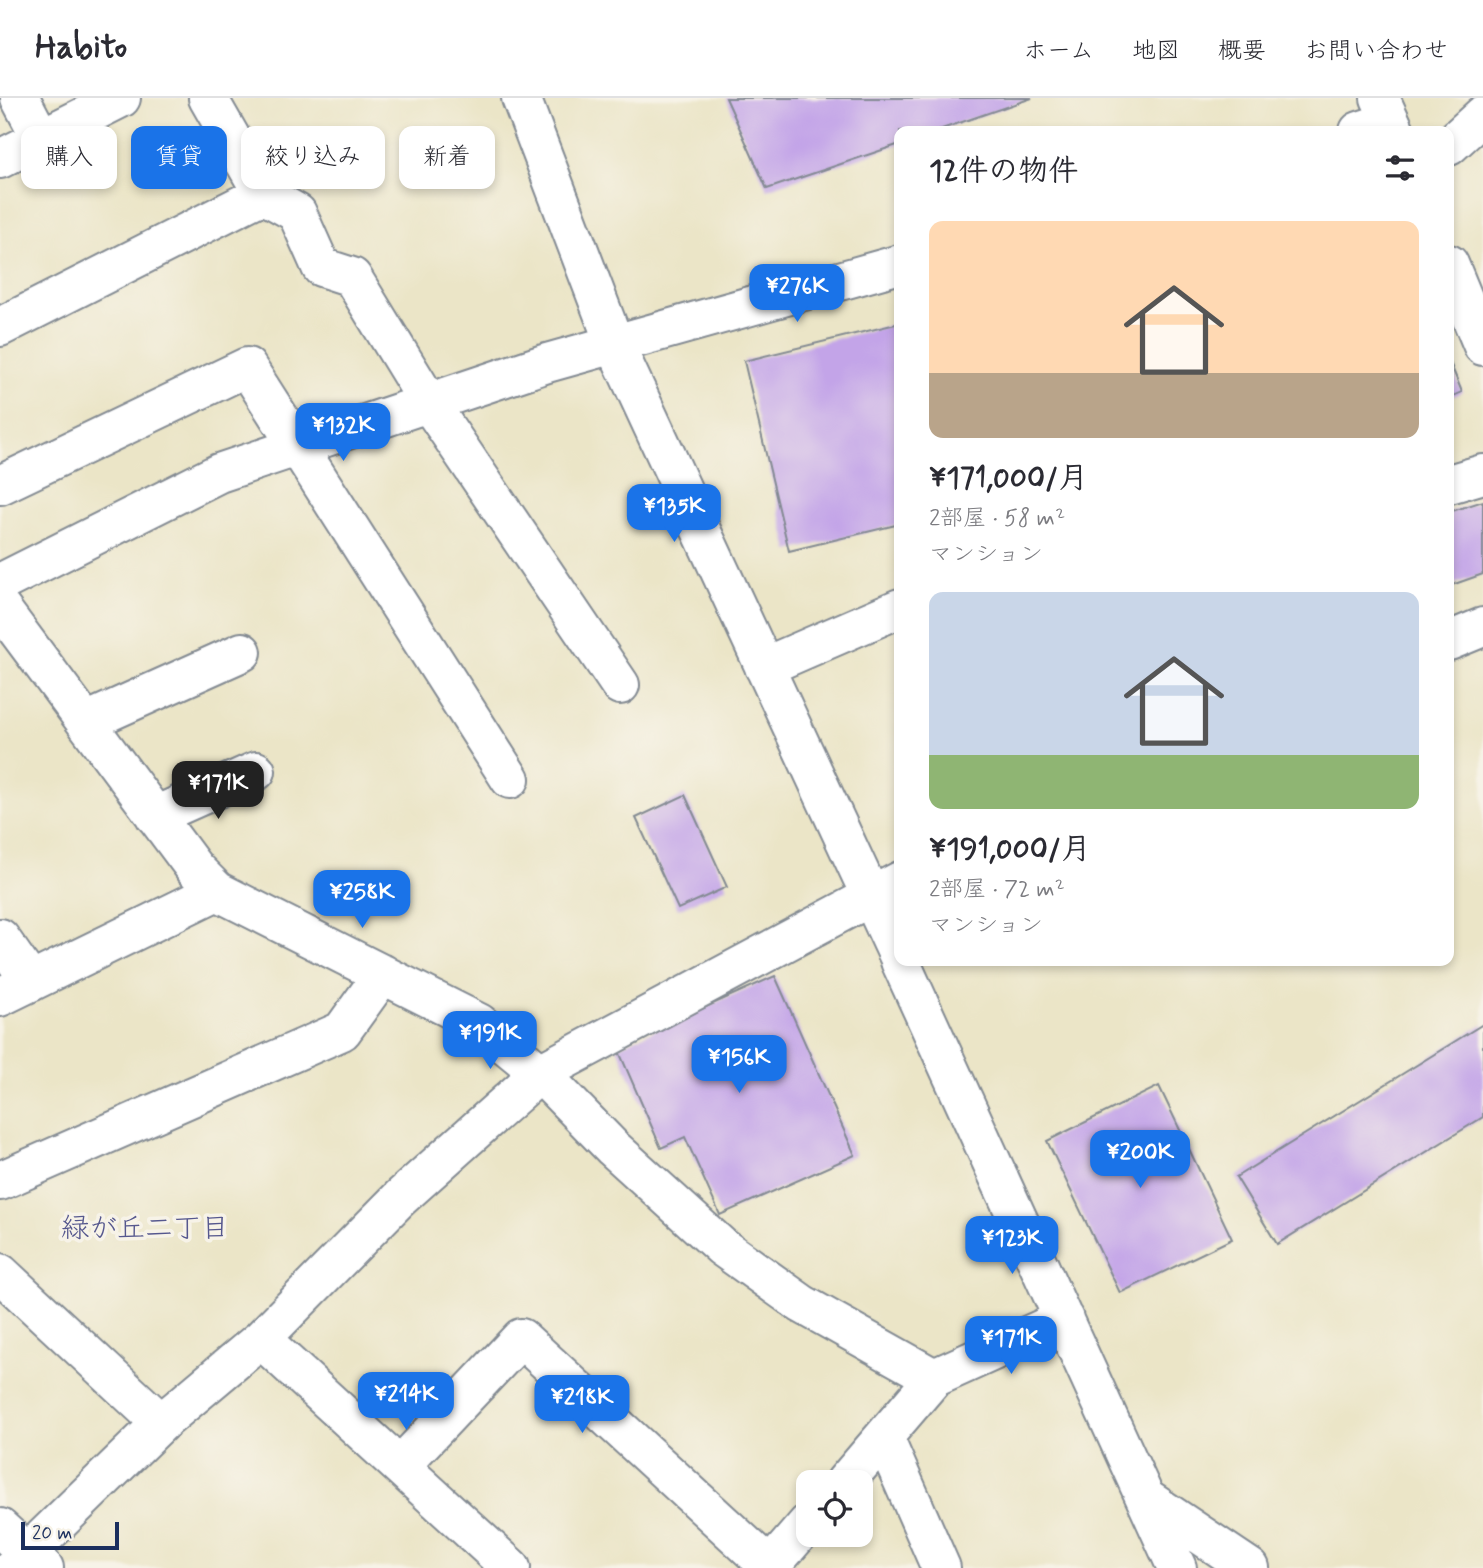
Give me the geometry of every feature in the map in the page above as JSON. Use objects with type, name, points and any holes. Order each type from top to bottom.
[{"type":"main road","points":[[20,98],[35,126]]},
{"type":"main road","points":[[65,126],[121,98]]},
{"type":"main road","points":[[208,98],[262,194],[297,213],[321,267],[352,277],[429,403],[620,685]]},
{"type":"main road","points":[[521,98],[615,345],[764,667],[885,889],[894,932]]},
{"type":"main road","points":[[1454,141],[1483,115]]},
{"type":"main road","points":[[0,159],[21,148]]},
{"type":"main road","points":[[0,327],[262,194]]},
{"type":"main road","points":[[0,583],[219,473],[547,363],[894,266]]},
{"type":"main road","points":[[1454,276],[1483,346]]},
{"type":"main road","points":[[0,485],[247,367],[510,779]]},
{"type":"main road","points":[[1454,483],[1483,474]]},
{"type":"main road","points":[[0,607],[195,869],[217,891],[479,1023],[540,1073],[613,1148],[722,1247],[802,1304],[934,1378]]},
{"type":"main road","points":[[764,667],[894,611]]},
{"type":"main road","points":[[1454,639],[1483,627]]},
{"type":"main road","points":[[86,722],[242,652]]},
{"type":"main road","points":[[155,816],[256,771]]},
{"type":"main road","points":[[21,1555],[162,1423],[261,1339],[400,1198],[540,1073],[885,889]]},
{"type":"main road","points":[[0,938],[16,990],[217,891]]},
{"type":"main road","points":[[903,966],[1177,1568]]},
{"type":"main road","points":[[0,1181],[342,1031],[383,974]]},
{"type":"main road","points":[[0,1273],[162,1423]]},
{"type":"main road","points":[[856,1470],[934,1378],[1064,1319]]},
{"type":"main road","points":[[400,1466],[521,1338],[769,1567],[796,1537]]},
{"type":"main road","points":[[261,1339],[511,1568]]},
{"type":"main road","points":[[884,1438],[942,1568]]},
{"type":"main road","points":[[1147,1499],[1250,1568]]},
{"type":"building","points":[[726,98],[1032,98],[951,126],[894,126],[894,146],[767,189]]},
{"type":"building","points":[[894,324],[894,525],[789,551],[744,361]]},
{"type":"building","points":[[1454,372],[1462,392],[1454,396]]},
{"type":"building","points":[[1483,501],[1483,574],[1454,584],[1454,510]]},
{"type":"building","points":[[685,795],[727,887],[678,909],[636,818]]},
{"type":"building","points":[[775,976],[855,1155],[720,1215],[685,1137],[661,1148],[617,1047]]},
{"type":"building","points":[[1483,1024],[1483,1117],[1277,1244],[1236,1177]]},
{"type":"building","points":[[1159,1086],[1232,1239],[1120,1293],[1047,1141]]},
{"type":"district","name":"緑が丘二丁目","points":[[145,1229]]}]
